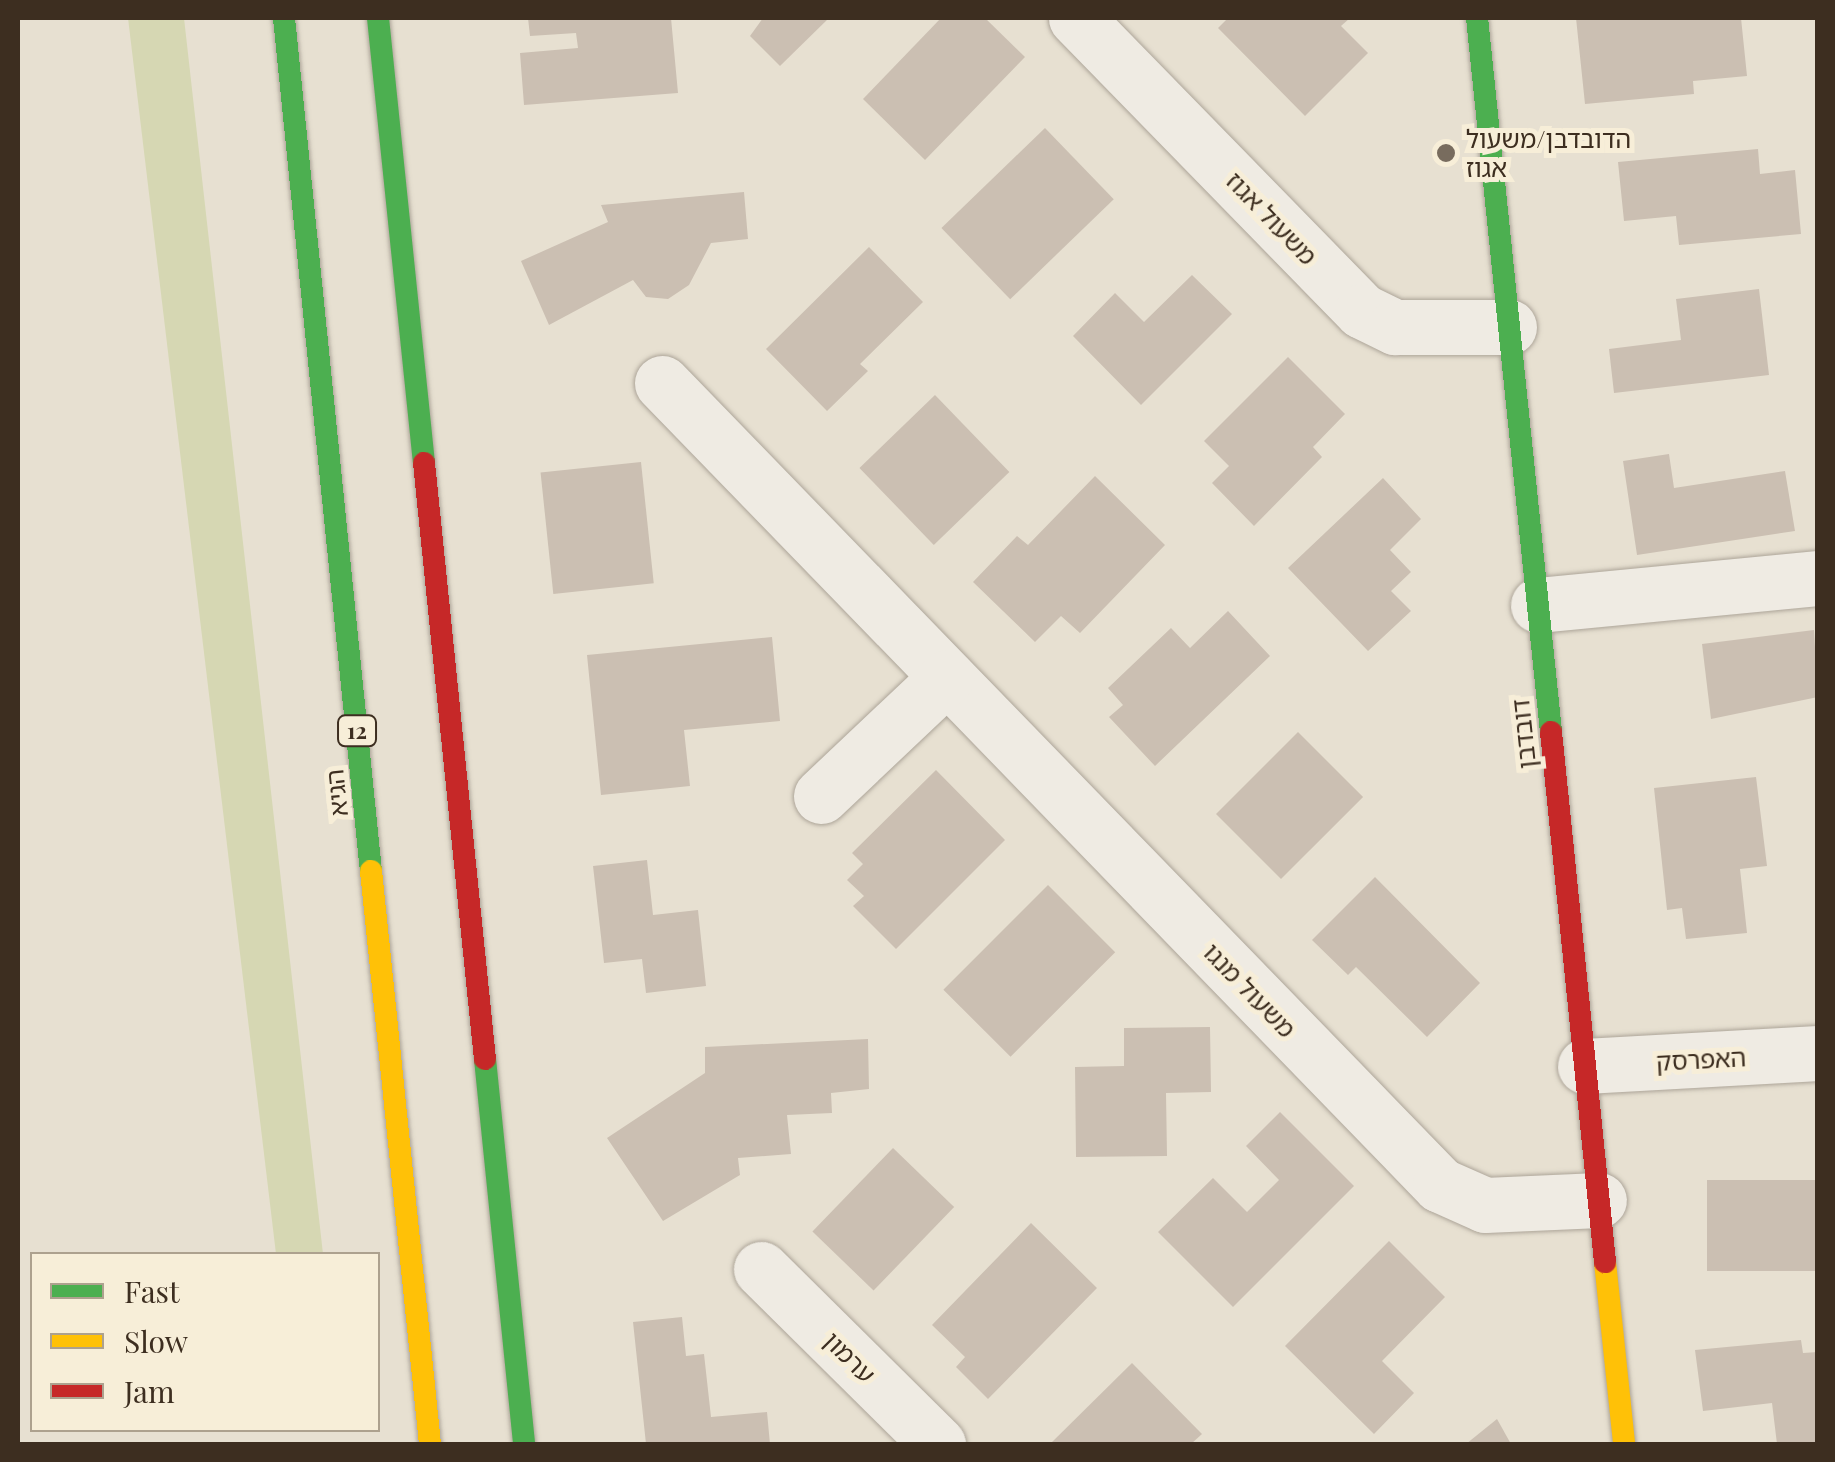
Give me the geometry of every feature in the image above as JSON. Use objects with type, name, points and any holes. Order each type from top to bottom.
[{"type":"main road","name":"הגיא","points":[[284,18],[430,1444]]},
{"type":"main road","points":[[378,18],[524,1444]]},
{"type":"main road","name":"דובדבן","points":[[1476,18],[1624,1444]]},
{"type":"street","name":"משעול אגוז","points":[[1076,18],[1362,311],[1395,327],[1509,327]]},
{"type":"street","name":"משעול מנגו","points":[[662,383],[1440,1185],[1485,1205],[1599,1200]]},
{"type":"street","points":[[1538,605],[1818,578]]},
{"type":"street","points":[[821,796],[947,677]]},
{"type":"street","name":"האפרסק","points":[[1585,1066],[1818,1052]]},
{"type":"street","name":"ערמון","points":[[762,1269],[938,1444]]},
{"type":"green space","points":[[128,18],[184,18],[323,1252],[276,1252]]},
{"type":"building","points":[[528,18],[671,18],[678,93],[524,105],[520,53],[578,48],[576,33],[530,36]]},
{"type":"building","points":[[763,18],[829,18],[780,66],[750,36]]},
{"type":"building","points":[[941,18],[985,18],[1025,57],[925,160],[863,99]]},
{"type":"building","points":[[1228,18],[1350,18],[1341,26],[1368,53],[1305,116],[1218,28]]},
{"type":"building","points":[[1576,18],[1741,18],[1747,76],[1693,81],[1694,94],[1585,104]]},
{"type":"building","points":[[1045,128],[1114,199],[1010,299],[941,228]]},
{"type":"building","points":[[1758,149],[1760,174],[1795,170],[1801,234],[1679,245],[1676,216],[1624,221],[1618,162]]},
{"type":"building","points":[[744,192],[748,239],[711,243],[689,285],[668,299],[646,297],[633,280],[549,325],[521,261],[608,222],[601,205]]},
{"type":"building","points":[[869,247],[923,302],[860,364],[868,371],[827,411],[766,349]]},
{"type":"building","points":[[1192,275],[1232,314],[1141,405],[1073,336],[1115,293],[1144,322]]},
{"type":"building","points":[[1759,289],[1769,375],[1614,393],[1609,349],[1681,340],[1676,299]]},
{"type":"building","points":[[1288,357],[1345,414],[1313,447],[1322,457],[1254,526],[1212,483],[1229,466],[1204,441]]},
{"type":"building","points":[[935,395],[1009,472],[934,545],[859,468]]},
{"type":"building","points":[[1669,454],[1674,488],[1785,471],[1795,531],[1637,555],[1623,461]]},
{"type":"building","points":[[641,462],[654,583],[553,594],[541,473]]},
{"type":"building","points":[[1095,476],[1165,545],[1080,633],[1061,616],[1035,642],[973,582],[1017,536],[1028,545]]},
{"type":"building","points":[[1383,478],[1421,519],[1390,550],[1411,572],[1391,591],[1411,611],[1368,651],[1288,568]]},
{"type":"building","points":[[1228,611],[1270,656],[1155,766],[1109,717],[1123,705],[1108,688],[1171,628],[1190,648]]},
{"type":"building","points":[[1814,630],[1818,697],[1711,719],[1702,644]]},
{"type":"building","points":[[772,637],[780,721],[684,730],[690,786],[601,795],[587,655]]},
{"type":"building","points":[[1298,732],[1363,797],[1281,879],[1216,814]]},
{"type":"building","points":[[936,770],[1005,840],[896,949],[853,906],[864,896],[847,880],[863,864],[852,853]]},
{"type":"building","points":[[1756,777],[1767,866],[1740,869],[1747,933],[1686,939],[1682,908],[1667,910],[1654,788]]},
{"type":"building","points":[[647,860],[653,915],[698,910],[706,986],[646,993],[642,959],[604,963],[593,866]]},
{"type":"building","points":[[1375,877],[1480,983],[1427,1037],[1356,967],[1348,975],[1312,940]]},
{"type":"building","points":[[1048,885],[1115,952],[1011,1057],[943,990]]},
{"type":"building","points":[[1210,1027],[1211,1092],[1166,1093],[1167,1156],[1076,1157],[1075,1067],[1124,1066],[1124,1028]]},
{"type":"building","points":[[868,1039],[869,1089],[831,1093],[832,1113],[787,1115],[791,1154],[738,1158],[740,1175],[663,1221],[607,1138],[705,1073],[705,1047]]},
{"type":"building","points":[[1280,1112],[1354,1186],[1233,1307],[1158,1232],[1213,1178],[1247,1212],[1279,1180],[1246,1146]]},
{"type":"building","points":[[893,1148],[954,1207],[874,1290],[812,1231]]},
{"type":"building","points":[[1707,1180],[1818,1180],[1818,1271],[1707,1271]]},
{"type":"building","points":[[1031,1223],[1097,1288],[988,1399],[956,1367],[965,1357],[932,1325]]},
{"type":"building","points":[[1389,1241],[1445,1297],[1382,1361],[1414,1393],[1374,1434],[1285,1346]]},
{"type":"building","points":[[682,1317],[686,1356],[704,1354],[711,1417],[767,1412],[770,1444],[646,1444],[633,1322]]},
{"type":"building","points":[[1801,1340],[1803,1353],[1818,1352],[1818,1444],[1777,1444],[1772,1403],[1703,1411],[1695,1350]]},
{"type":"building","points":[[1132,1363],[1202,1434],[1191,1444],[1050,1444]]},
{"type":"building","points":[[1497,1419],[1511,1444],[1466,1444]]},
{"type":"traffic: fast","points":[[284,18],[371,871]]},
{"type":"traffic: fast","points":[[378,18],[424,463]]},
{"type":"traffic: fast","points":[[1477,18],[1551,732]]},
{"type":"traffic: fast","points":[[485,1059],[524,1444]]},
{"type":"traffic: slow","points":[[371,871],[430,1444]]},
{"type":"traffic: slow","points":[[1605,1262],[1624,1444]]},
{"type":"traffic: jam","points":[[424,463],[485,1059]]},
{"type":"traffic: jam","points":[[1551,732],[1605,1262]]},
{"type":"place","name":"הדובדבן/משעול אגוז","points":[[1446,153]]}]
